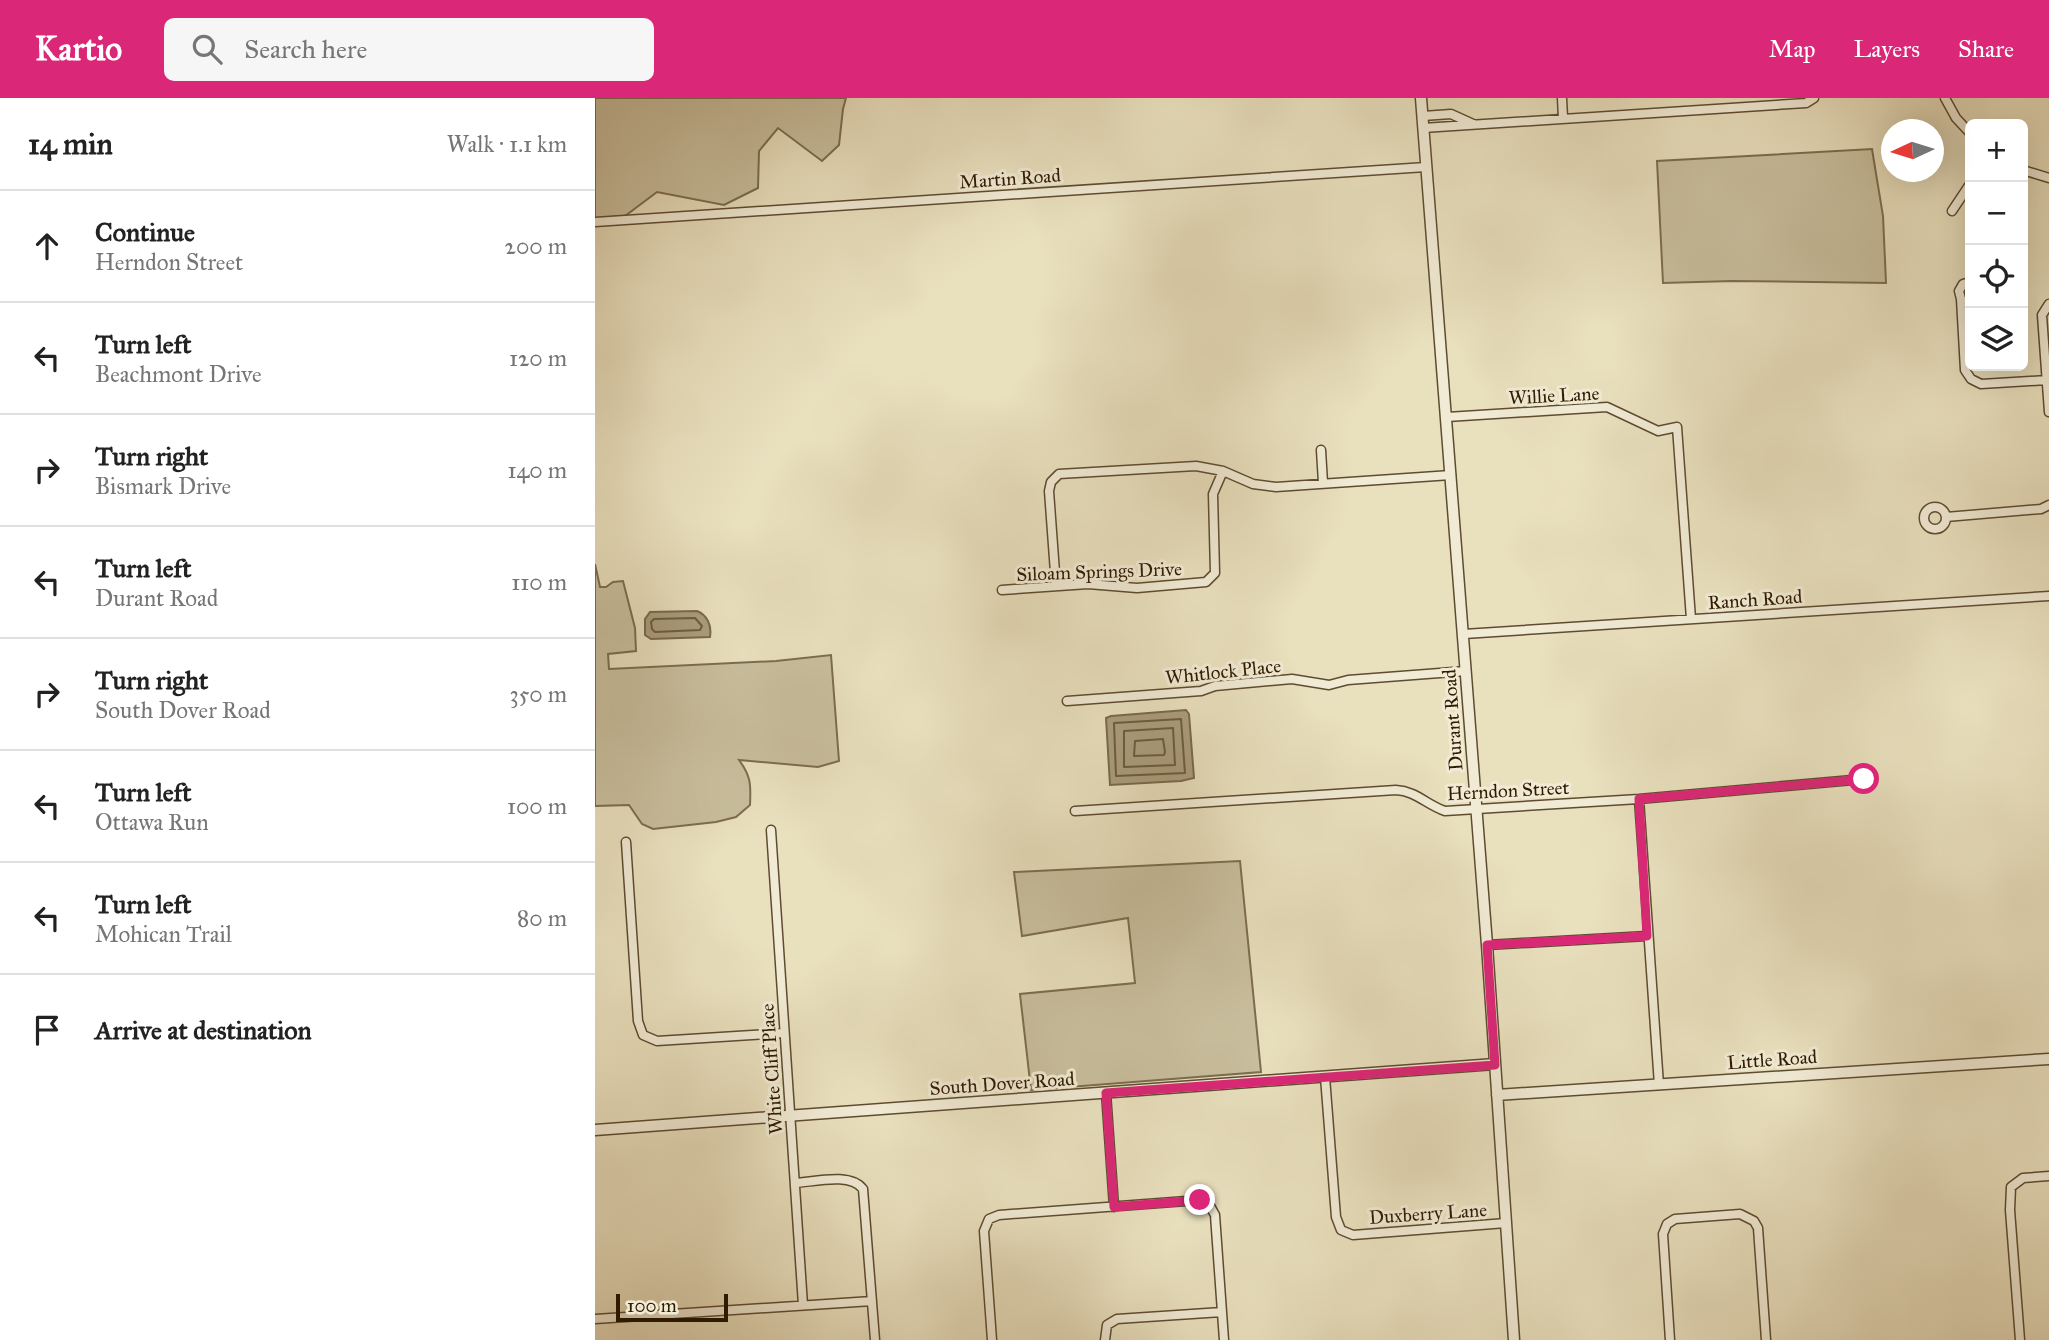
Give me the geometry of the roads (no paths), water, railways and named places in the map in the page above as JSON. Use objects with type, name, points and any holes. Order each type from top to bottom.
[{"type":"street","name":"Durant Road","points":[[1421,98],[1464,634],[1514,1340]]},
{"type":"street","points":[[1562,98],[1563,118]]},
{"type":"street","points":[[1423,128],[1806,103],[1814,98]]},
{"type":"street","points":[[1945,98],[1965,128]]},
{"type":"street","points":[[1423,116],[1451,114],[1473,124]]},
{"type":"street","name":"Martin Road","points":[[595,222],[1426,167]]},
{"type":"street","points":[[2028,172],[2049,178]]},
{"type":"street","points":[[1952,211],[1965,192]]},
{"type":"street","points":[[1965,284],[1960,287],[1959,296],[1965,370],[1971,379],[1981,384],[2047,380]]},
{"type":"street","points":[[1961,299],[1965,301]]},
{"type":"street","points":[[2049,303],[2042,315],[2049,412]]},
{"type":"street","name":"Willie Lane","points":[[1447,417],[1607,407],[1658,431],[1677,427],[1691,619]]},
{"type":"street","points":[[1321,450],[1323,483]]},
{"type":"street","points":[[1056,586],[1049,491],[1055,476],[1066,473],[1196,466],[1223,471],[1252,484],[1265,486],[1451,475]]},
{"type":"street","name":"Siloam Springs Drive","points":[[1002,590],[1088,584],[1137,588],[1206,582],[1215,573],[1213,494],[1223,471]]},
{"type":"street","points":[[1947,517],[2041,509],[2049,505]]},
{"type":"street","name":"Ranch Road","points":[[1464,634],[2049,596]]},
{"type":"street","name":"Whitlock Place","points":[[1067,701],[1201,691],[1215,686],[1292,679],[1329,685],[1348,680],[1466,671]]},
{"type":"street","name":"Herndon Street","points":[[1075,811],[1397,790],[1418,795],[1431,807],[1445,811],[1639,799],[1864,779]]},
{"type":"street","points":[[1639,799],[1659,1084]]},
{"type":"street","name":"White Cliff Place","points":[[771,830],[803,1305]]},
{"type":"street","points":[[626,842],[638,1021],[643,1035],[657,1041],[784,1033]]},
{"type":"street","points":[[1487,945],[1647,936]]},
{"type":"street","name":"Little Road","points":[[1497,1096],[2049,1059]]},
{"type":"street","name":"South Dover Road","points":[[595,1130],[1495,1065]]},
{"type":"street","name":"Duxberry Lane","points":[[1325,1077],[1336,1217],[1341,1230],[1353,1235],[1506,1223]]},
{"type":"street","points":[[1106,1093],[1114,1207]]},
{"type":"street","points":[[2021,1340],[2010,1210],[2011,1187],[2023,1178],[2049,1176]]},
{"type":"street","points":[[795,1183],[845,1180],[854,1181],[863,1189],[874,1340]]},
{"type":"street","points":[[992,1340],[984,1231],[989,1219],[999,1215],[1200,1200],[1210,1206],[1215,1215],[1224,1340]]},
{"type":"street","points":[[1670,1340],[1664,1228],[1675,1219],[1740,1214],[1754,1221],[1758,1228],[1766,1340]]},
{"type":"street","points":[[595,1319],[872,1301]]},
{"type":"street","points":[[1105,1340],[1107,1325],[1117,1319],[1222,1312]]},
{"type":"water","points":[[697,611],[708,621],[710,637],[651,639],[645,635],[645,619],[650,612]]},
{"type":"water","points":[[1186,710],[1189,714],[1194,778],[1110,785],[1106,718]]}]
